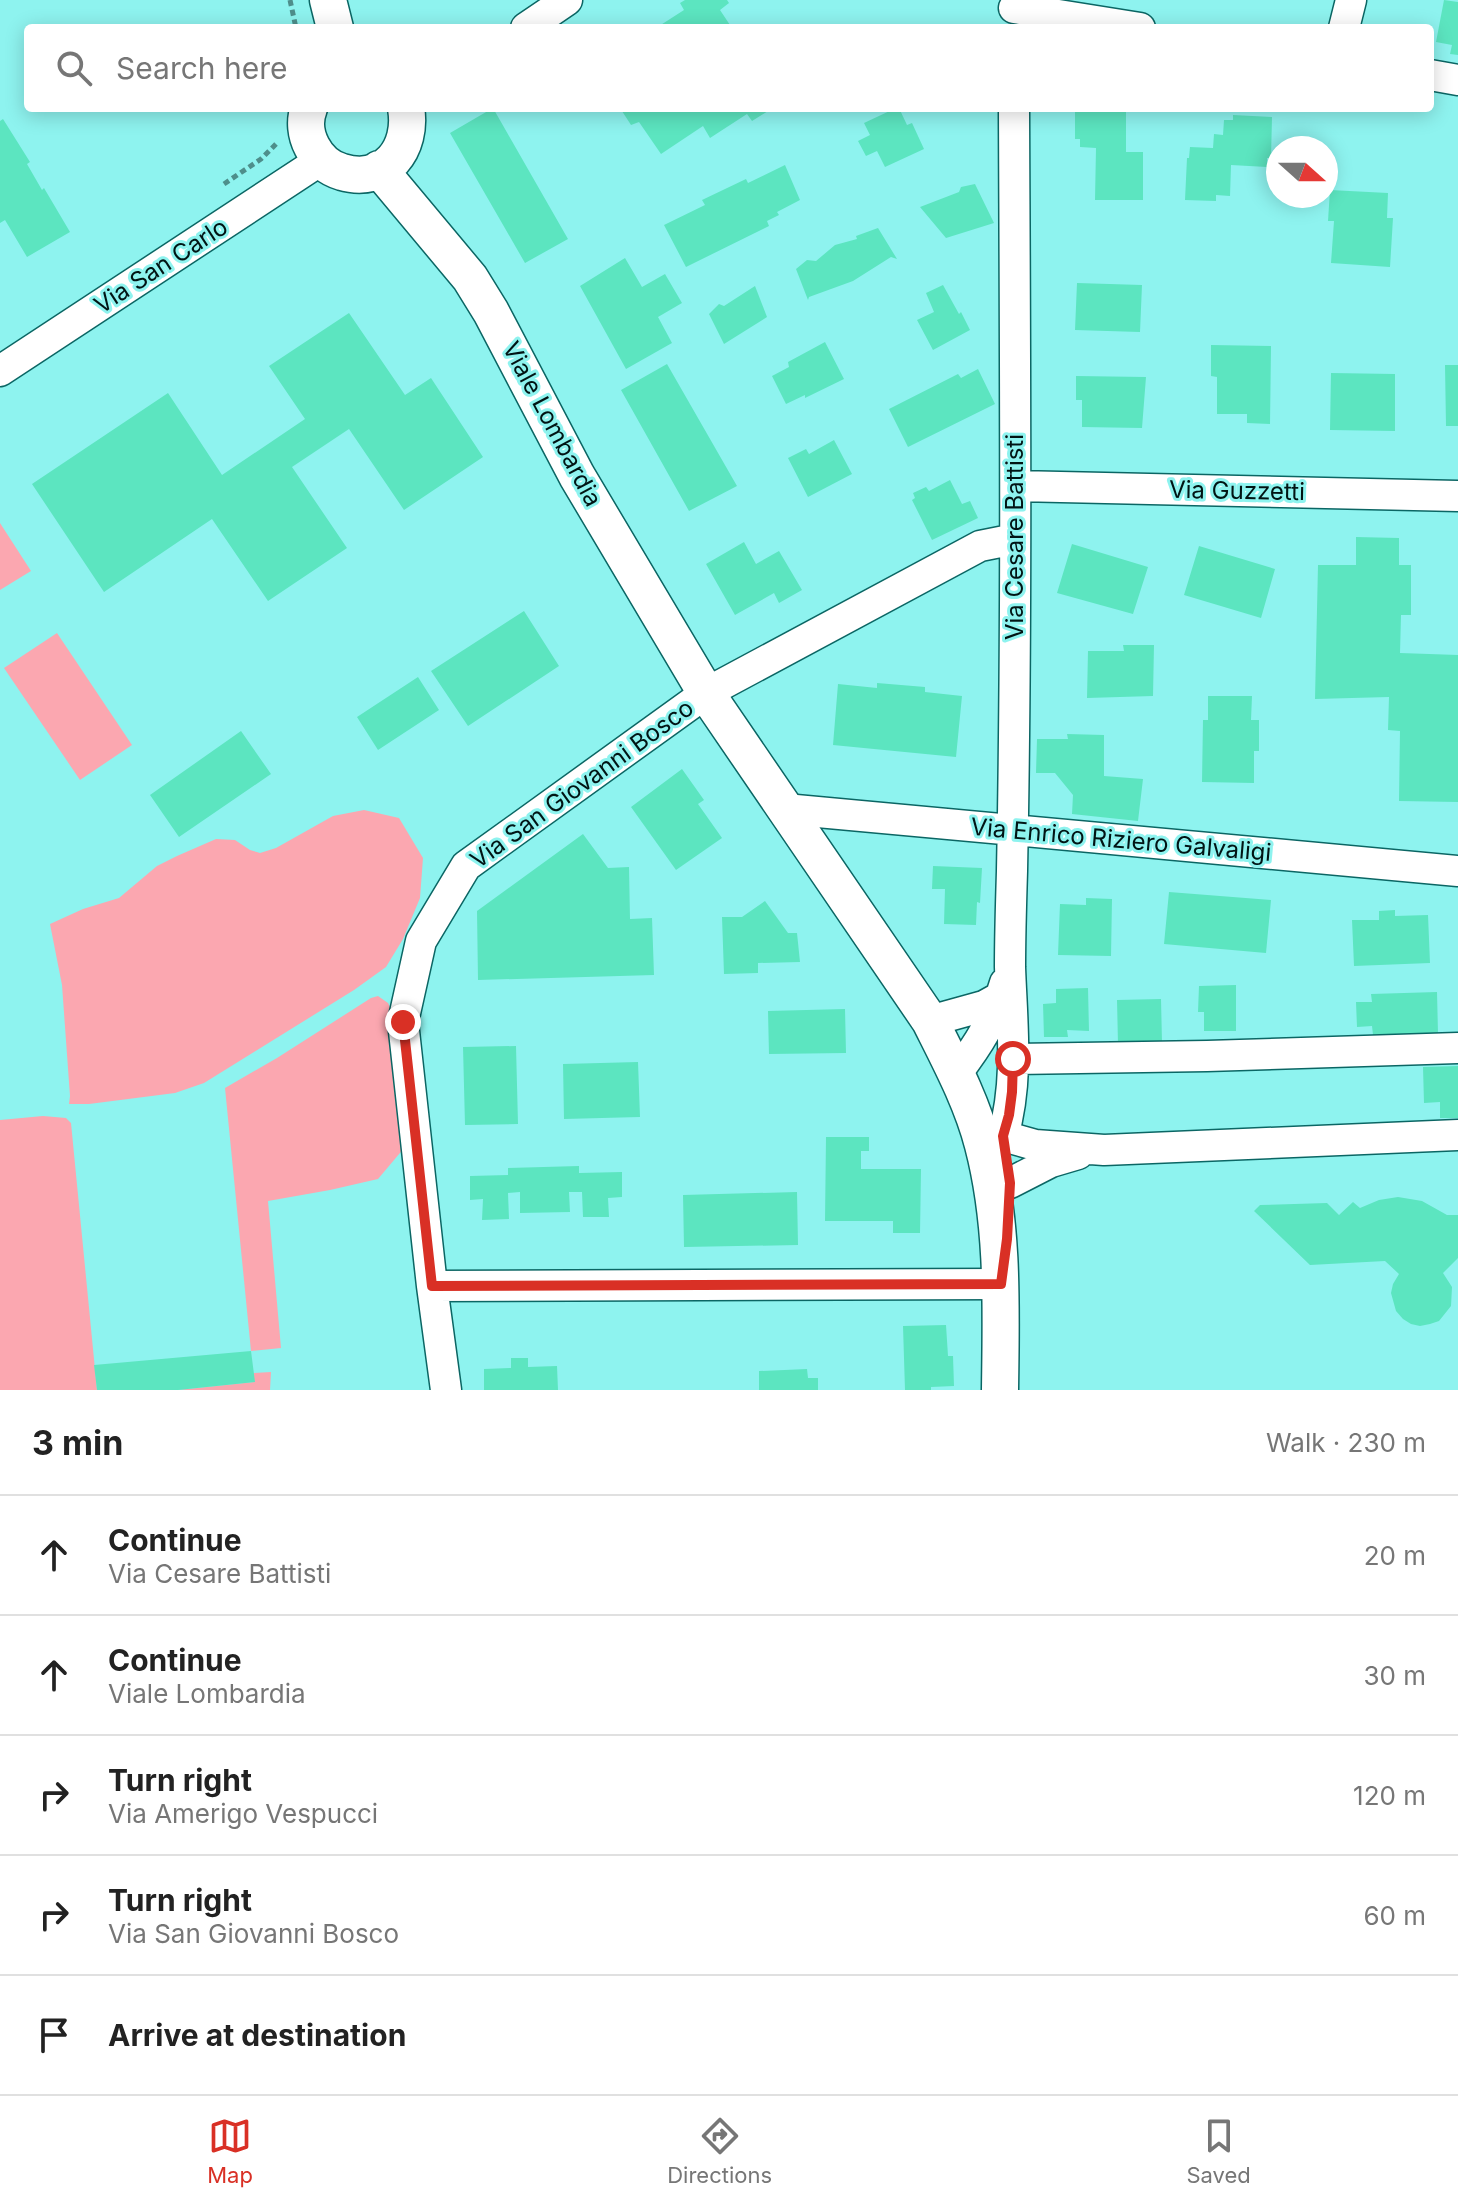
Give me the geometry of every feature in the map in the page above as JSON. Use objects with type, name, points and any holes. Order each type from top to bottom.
[{"type":"street","points":[[328,0],[334,24]]},
{"type":"street","points":[[532,24],[567,0]]},
{"type":"street","points":[[1345,24],[1351,0]]},
{"type":"street","points":[[1014,12],[1108,24]]},
{"type":"street","points":[[1434,76],[1458,80]]},
{"type":"street","points":[[307,112],[307,135],[321,160],[341,172],[363,174],[393,162],[405,141],[406,112]]},
{"type":"street","name":"Via Cesare Battisti","points":[[1003,1136],[1012,1092],[1013,1059],[1010,966],[1016,486],[1014,112]]},
{"type":"street","name":"Via San Carlo","points":[[0,371],[321,160]]},
{"type":"street","name":"Viale Lombardia","points":[[379,169],[470,278],[577,476],[706,693],[961,1068],[986,1094],[1003,1136],[1010,1183],[1001,1284]]},
{"type":"street","name":"Via Guzzetti","points":[[1016,486],[1458,496]]},
{"type":"street","points":[[706,693],[980,546],[1015,539]]},
{"type":"street","name":"Via San Giovanni Bosco","points":[[446,1390],[403,1022],[421,941],[466,866],[706,693]]},
{"type":"street","name":"Via Enrico Riziero Galvaligi","points":[[785,809],[1458,871]]},
{"type":"street","name":"Via Cesare Battisti","points":[[961,1068],[991,1024],[1010,966]]},
{"type":"street","points":[[930,1021],[984,1006],[1002,996]]},
{"type":"street","points":[[1013,1059],[1458,1048]]},
{"type":"street","name":"Viale Lombardia","points":[[961,1068],[983,1145],[997,1229],[1001,1284],[1000,1390]]},
{"type":"street","points":[[1003,1136],[1035,1145],[1104,1150],[1458,1135]]},
{"type":"street","points":[[1010,1183],[1068,1156],[1104,1150]]},
{"type":"street","points":[[432,1286],[1001,1284]]},
{"type":"path","points":[[290,0],[295,24]]},
{"type":"path","points":[[223,185],[261,159],[278,139]]},
{"type":"shaded area","points":[[0,523],[31,571],[0,590]]},
{"type":"shaded area","points":[[57,633],[132,745],[80,780],[4,668]]},
{"type":"shaded area","points":[[364,810],[399,818],[423,858],[420,898],[403,939],[386,967],[204,1083],[175,1093],[69,1104],[62,985],[50,924],[83,909],[119,898],[157,866],[216,839],[235,840],[260,853],[276,848],[333,816]]},
{"type":"shaded area","points":[[378,996],[391,1009],[405,1147],[378,1179],[268,1201],[281,1348],[251,1351],[225,1088]]},
{"type":"shaded area","points":[[43,1116],[66,1118],[71,1123],[97,1390],[0,1390],[0,1120]]},
{"type":"shaded area","points":[[271,1372],[270,1390],[178,1390],[254,1382],[254,1373]]},
{"type":"building","points":[[685,0],[727,0],[729,3],[720,10],[729,24],[662,24],[684,10],[680,3]]},
{"type":"building","points":[[1444,0],[1458,2],[1458,55],[1450,54],[1452,45],[1436,42]]},
{"type":"building","points":[[486,112],[495,112],[568,239],[525,263],[450,133]]},
{"type":"building","points":[[623,112],[767,112],[752,121],[747,114],[710,138],[703,126],[661,154],[639,122],[631,125]]},
{"type":"building","points":[[887,112],[901,112],[907,125],[912,123],[924,149],[885,167],[877,151],[866,156],[858,141],[870,135],[864,123]]},
{"type":"building","points":[[1075,112],[1126,112],[1126,152],[1143,152],[1143,200],[1095,200],[1096,148],[1080,147],[1080,139],[1075,139]]},
{"type":"building","points":[[1233,115],[1272,117],[1272,136],[1266,136],[1266,167],[1231,165],[1230,196],[1216,195],[1216,201],[1185,200],[1190,147],[1213,148],[1214,134],[1223,135],[1224,120],[1233,120]]},
{"type":"building","points":[[3,119],[30,162],[27,164],[42,190],[44,188],[70,232],[27,257],[5,220],[0,223],[0,121]]},
{"type":"building","points":[[785,165],[800,200],[777,212],[779,215],[767,221],[769,226],[686,267],[664,225],[705,205],[702,200]]},
{"type":"building","points":[[975,184],[994,223],[946,238],[920,207],[959,192],[961,187]]},
{"type":"building","points":[[1338,190],[1388,193],[1387,218],[1393,218],[1390,267],[1331,263],[1334,221],[1328,221],[1329,208],[1338,208]]},
{"type":"building","points":[[878,228],[897,259],[891,257],[853,281],[808,300],[796,269],[807,260],[816,261],[835,245],[857,239],[856,236]]},
{"type":"building","points":[[625,258],[642,287],[665,274],[682,303],[658,317],[672,343],[626,369],[580,286]]},
{"type":"building","points":[[1077,283],[1142,285],[1140,332],[1075,330]]},
{"type":"building","points":[[943,285],[970,330],[933,350],[917,320],[934,312],[926,293]]},
{"type":"building","points":[[755,286],[767,317],[724,344],[709,314],[719,304],[724,306]]},
{"type":"building","points":[[349,313],[405,395],[431,378],[483,457],[404,510],[349,429],[292,467],[347,548],[268,601],[212,519],[104,592],[32,484],[168,393],[222,475],[305,419],[269,366]]},
{"type":"building","points":[[825,342],[844,379],[786,404],[772,376],[789,367],[788,362]]},
{"type":"building","points":[[1211,345],[1271,346],[1270,424],[1247,423],[1247,414],[1217,414],[1217,377],[1211,376]]},
{"type":"building","points":[[667,364],[737,486],[689,511],[621,390]]},
{"type":"building","points":[[1445,365],[1458,365],[1458,426],[1446,426]]},
{"type":"building","points":[[978,369],[995,404],[908,447],[889,409],[958,374],[961,378]]},
{"type":"building","points":[[1331,373],[1395,374],[1395,431],[1330,430]]},
{"type":"building","points":[[1076,376],[1146,377],[1142,428],[1082,427],[1082,400],[1076,400]]},
{"type":"building","points":[[834,440],[852,474],[808,497],[788,458],[806,449],[809,454]]},
{"type":"building","points":[[950,480],[962,504],[970,501],[978,518],[932,540],[912,500],[915,498],[913,493],[926,487],[929,491]]},
{"type":"building","points":[[1356,537],[1399,538],[1399,565],[1411,565],[1411,615],[1401,615],[1400,653],[1458,655],[1458,802],[1399,801],[1400,731],[1388,730],[1389,697],[1315,699],[1318,565],[1356,565]]},
{"type":"building","points":[[744,542],[756,564],[779,551],[802,590],[779,603],[774,593],[735,615],[706,564]]},
{"type":"building","points":[[1072,544],[1148,567],[1133,614],[1057,593]]},
{"type":"building","points":[[1199,546],[1275,569],[1261,618],[1184,595]]},
{"type":"building","points":[[524,611],[559,666],[468,726],[431,671]]},
{"type":"building","points":[[1123,645],[1154,645],[1153,696],[1087,698],[1088,651],[1124,651]]},
{"type":"building","points":[[418,677],[439,710],[378,750],[357,717]]},
{"type":"building","points":[[877,683],[925,687],[925,692],[962,696],[956,757],[833,745],[838,684],[877,688]]},
{"type":"building","points":[[1208,696],[1252,696],[1251,720],[1259,720],[1259,751],[1254,751],[1254,783],[1202,782],[1203,720],[1208,720]]},
{"type":"building","points":[[241,731],[271,774],[179,837],[150,795]]},
{"type":"building","points":[[1067,734],[1104,735],[1104,776],[1143,779],[1138,821],[1072,814],[1073,795],[1055,773],[1036,773],[1037,739],[1068,739]]},
{"type":"building","points":[[682,769],[704,800],[698,804],[722,838],[676,870],[631,807]]},
{"type":"building","points":[[583,834],[608,868],[629,867],[630,919],[652,918],[654,975],[478,980],[477,911]]},
{"type":"building","points":[[933,866],[982,868],[976,925],[944,924],[945,889],[932,889]]},
{"type":"building","points":[[1169,892],[1271,900],[1266,953],[1164,944]]},
{"type":"building","points":[[1086,898],[1112,899],[1111,956],[1058,955],[1060,904],[1086,905]]},
{"type":"building","points":[[765,901],[788,933],[797,933],[800,962],[758,963],[758,973],[724,974],[722,917],[742,917]]},
{"type":"building","points":[[1395,910],[1395,916],[1428,915],[1430,963],[1354,966],[1352,920],[1379,920],[1379,911]]},
{"type":"building","points":[[1236,985],[1236,1031],[1204,1031],[1204,1012],[1198,1012],[1199,986]]},
{"type":"building","points":[[1088,988],[1089,1031],[1067,1030],[1068,1037],[1044,1037],[1043,1004],[1056,1003],[1056,989]]},
{"type":"building","points":[[1437,992],[1438,1033],[1373,1035],[1372,1026],[1357,1027],[1356,1002],[1372,1002],[1371,994]]},
{"type":"building","points":[[1161,999],[1162,1042],[1118,1044],[1117,1000]]},
{"type":"building","points":[[845,1009],[846,1053],[769,1054],[768,1011]]},
{"type":"building","points":[[516,1046],[518,1124],[465,1125],[463,1047]]},
{"type":"building","points":[[638,1062],[640,1117],[564,1119],[563,1064]]},
{"type":"building","points":[[1458,1066],[1458,1118],[1440,1118],[1440,1102],[1424,1103],[1423,1067]]},
{"type":"building","points":[[826,1137],[869,1137],[869,1151],[861,1151],[861,1169],[921,1169],[920,1233],[893,1233],[893,1221],[825,1221]]},
{"type":"building","points":[[579,1166],[579,1173],[622,1172],[622,1197],[608,1198],[609,1217],[583,1217],[582,1192],[569,1192],[570,1212],[520,1213],[520,1192],[508,1193],[509,1219],[482,1220],[483,1199],[470,1200],[470,1176],[508,1175],[508,1168]]},
{"type":"building","points":[[797,1192],[798,1245],[684,1247],[683,1195]]},
{"type":"building","points":[[1398,1197],[1422,1201],[1447,1215],[1458,1215],[1458,1258],[1443,1273],[1452,1287],[1451,1306],[1439,1321],[1430,1324],[1411,1324],[1396,1311],[1391,1293],[1399,1274],[1385,1261],[1310,1265],[1254,1211],[1260,1205],[1327,1203],[1339,1215],[1353,1202],[1360,1208],[1379,1200]]},
{"type":"building","points":[[946,1325],[948,1356],[953,1356],[954,1386],[905,1390],[903,1326]]},
{"type":"building","points":[[251,1351],[255,1382],[178,1390],[97,1390],[94,1365]]},
{"type":"building","points":[[511,1358],[528,1358],[528,1367],[557,1366],[558,1390],[484,1390],[484,1369],[511,1368]]},
{"type":"building","points":[[807,1369],[808,1378],[818,1378],[818,1390],[759,1390],[759,1371]]},
{"type":"route","points":[[403,1022],[432,1286],[1001,1284],[1010,1183],[1003,1136],[1012,1092],[1013,1059]]}]
